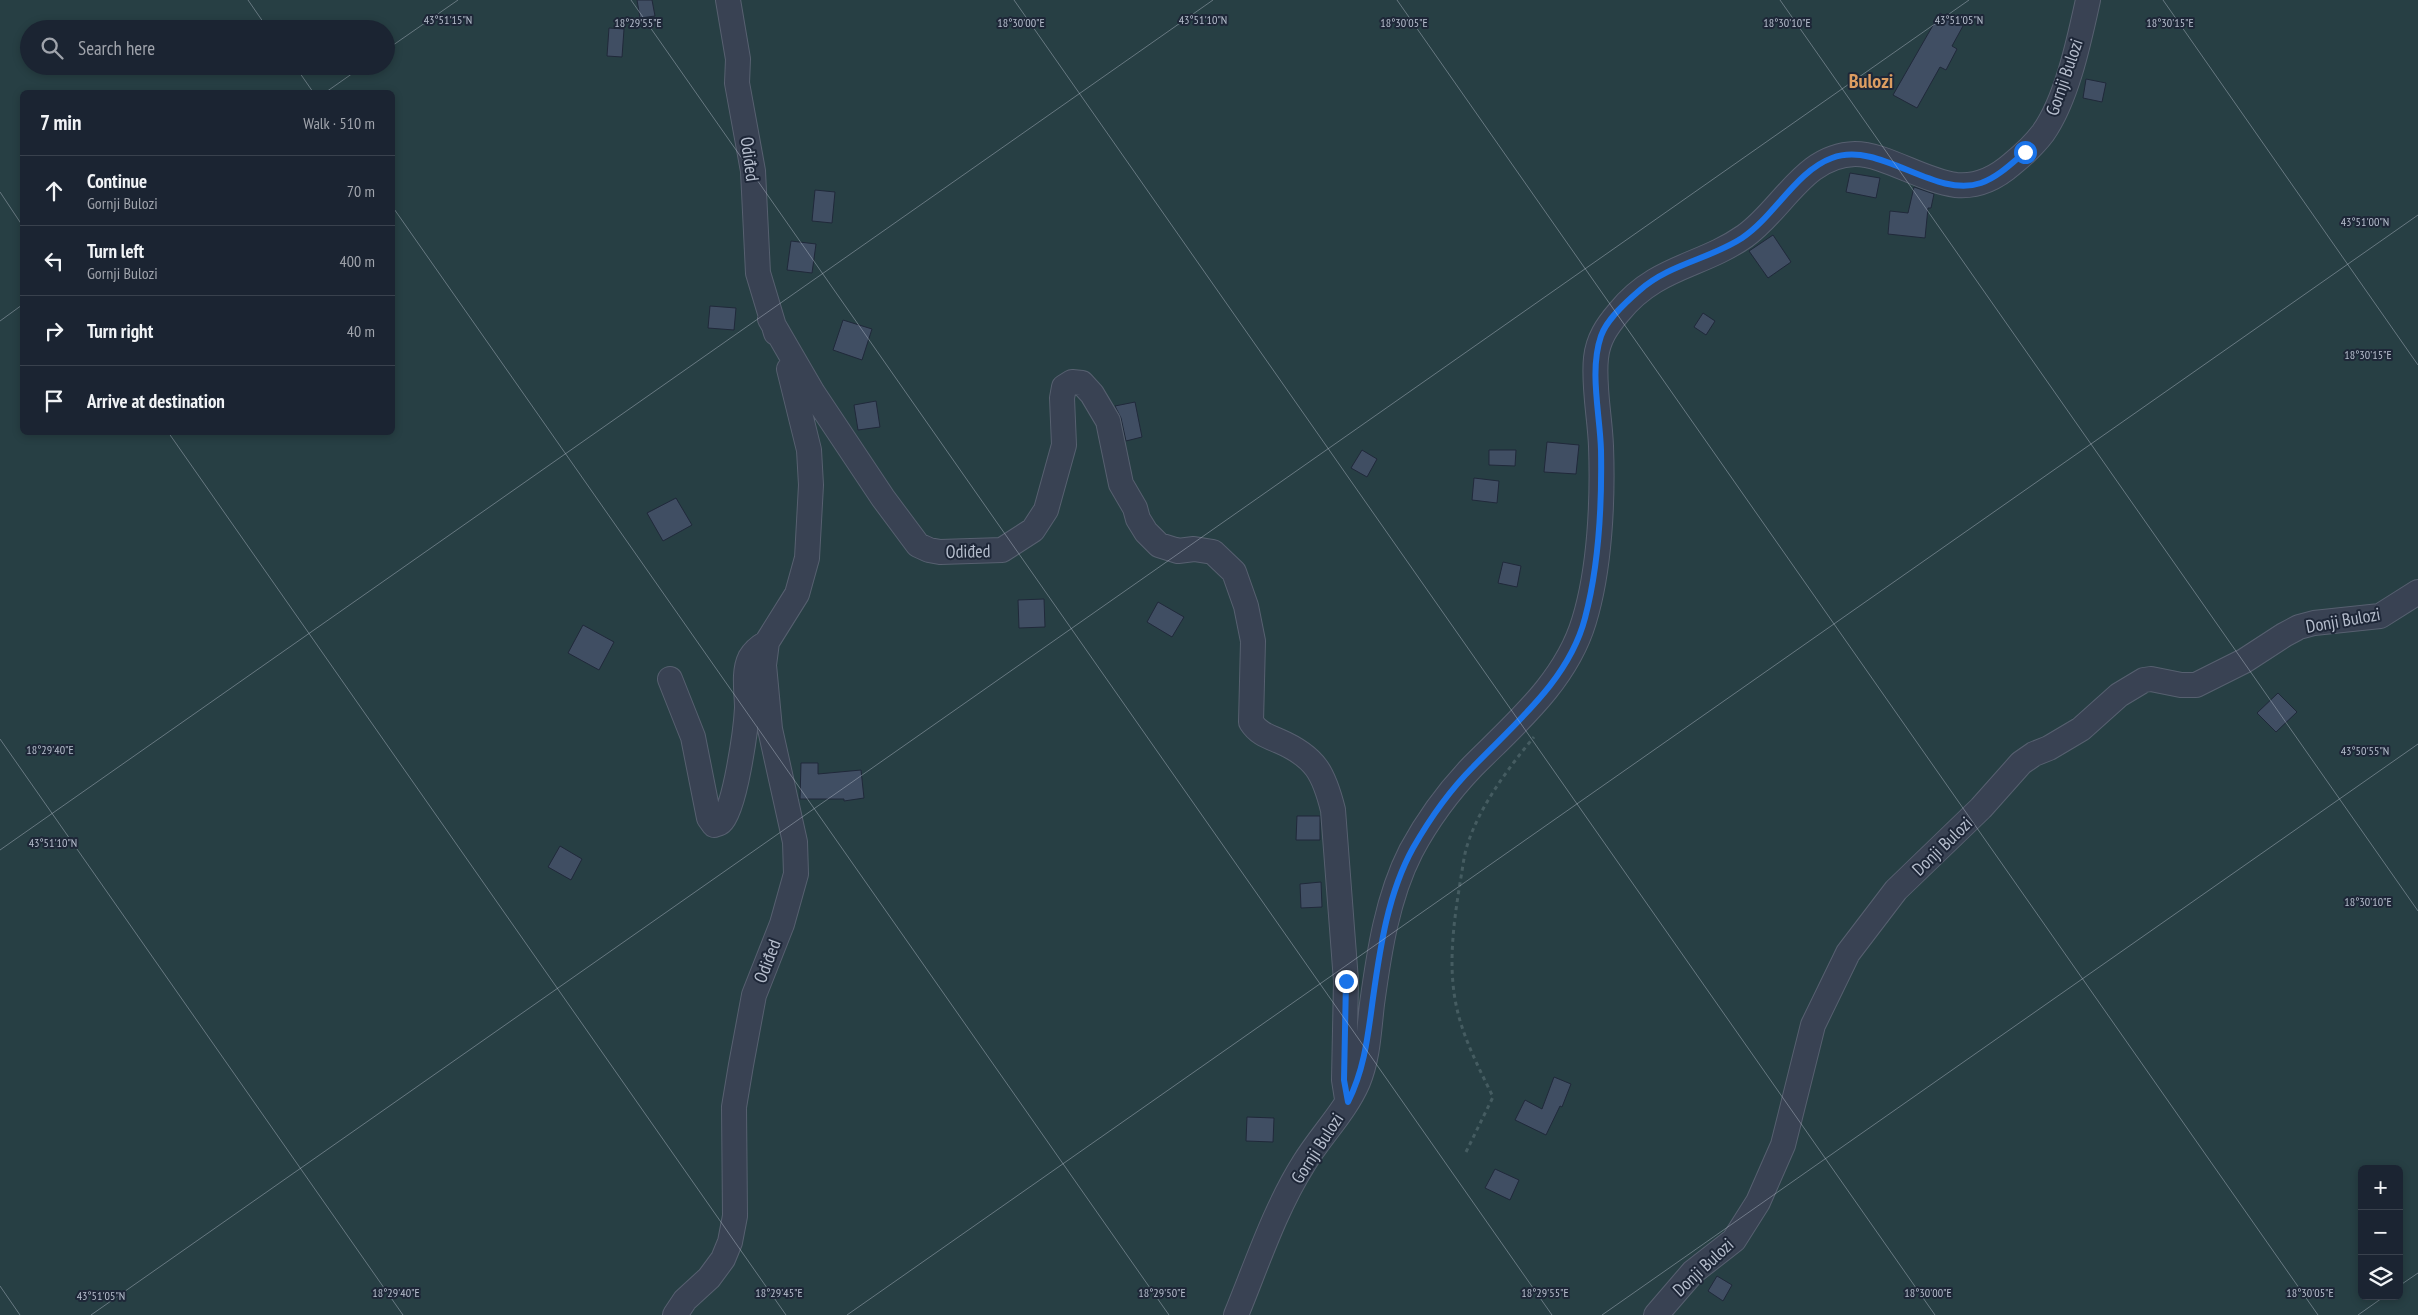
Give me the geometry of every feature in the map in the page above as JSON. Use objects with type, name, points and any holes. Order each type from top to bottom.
[{"type":"street","name":"Odiđed","points":[[675,1315],[685,1300],[708,1278],[722,1260],[730,1242],[735,1216],[734,1107],[754,995],[782,924],[796,874],[795,842],[770,729],[764,665],[768,642],[797,594],[807,558],[812,485],[809,450],[798,399],[787,362],[770,319],[758,273],[753,171],[737,83],[738,59],[728,0]]},
{"type":"street","name":"Gornji Bulozi","points":[[1236,1315],[1286,1196],[1304,1163],[1348,1102],[1358,1080],[1365,1057],[1375,982],[1393,894],[1411,851],[1437,810],[1471,769],[1512,730],[1544,692],[1566,662],[1578,640],[1585,618],[1598,530],[1601,450],[1596,359],[1602,333],[1622,308],[1643,287],[1676,268],[1708,256],[1743,238],[1761,224],[1811,170],[1831,158],[1859,154],[1921,176],[1956,185],[1980,184],[2006,169],[2043,132],[2055,110],[2082,26],[2088,0]]},
{"type":"street","name":"Odiđed","points":[[770,319],[813,392],[883,498],[918,545],[940,552],[1002,550],[1033,530],[1046,510],[1055,480],[1064,445],[1062,398],[1064,387],[1072,382],[1082,383],[1092,394],[1108,421],[1121,484],[1136,508],[1138,519],[1146,532],[1159,544],[1178,551],[1194,549],[1213,552],[1234,572],[1246,606],[1254,641],[1252,722],[1257,731],[1304,753],[1319,770],[1327,786],[1336,840],[1346,981],[1344,1080],[1348,1102]]},
{"type":"street","name":"Donji Bulozi","points":[[1656,1315],[1693,1272],[1734,1240],[1758,1202],[1783,1145],[1813,1025],[1848,953],[1896,890],[1981,808],[2021,763],[2081,729],[2119,695],[2144,680],[2151,679],[2181,685],[2196,685],[2244,661],[2299,627],[2314,623],[2380,616],[2418,592]]},
{"type":"street","name":"Odiđed","points":[[670,678],[693,737],[709,818],[714,825],[721,822],[728,809],[738,772],[746,716],[749,659],[757,648],[768,642]]},
{"type":"path","points":[[1466,1152],[1493,1097],[1469,1049],[1457,1009],[1452,975],[1454,916],[1468,843],[1488,801],[1535,737]]},
{"type":"green space","points":[[0,0],[2418,0],[2418,1315],[0,1315]]},
{"type":"building","points":[[637,0],[652,0],[655,16],[640,18]]},
{"type":"building","points":[[1940,13],[1963,26],[1952,46],[1957,49],[1946,70],[1940,67],[1917,108],[1893,95]]},
{"type":"building","points":[[609,28],[624,29],[622,57],[607,56]]},
{"type":"building","points":[[2086,79],[2106,83],[2102,102],[2083,98]]},
{"type":"building","points":[[1850,173],[1880,178],[1876,198],[1846,192]]},
{"type":"building","points":[[1914,187],[1934,194],[1931,208],[1928,208],[1925,238],[1888,234],[1890,211],[1908,213]]},
{"type":"building","points":[[815,190],[835,192],[832,223],[812,221]]},
{"type":"building","points":[[1773,235],[1791,262],[1768,278],[1749,251]]},
{"type":"building","points":[[791,241],[816,244],[812,273],[787,270]]},
{"type":"building","points":[[710,306],[736,308],[734,330],[708,328]]},
{"type":"building","points":[[1703,313],[1715,321],[1706,335],[1694,327]]},
{"type":"building","points":[[843,320],[872,329],[862,360],[833,350]]},
{"type":"building","points":[[876,401],[880,427],[858,430],[854,405]]},
{"type":"building","points":[[1135,402],[1142,437],[1126,441],[1121,418],[1115,406]]},
{"type":"building","points":[[1547,442],[1579,445],[1576,474],[1544,472]]},
{"type":"building","points":[[1362,450],[1377,459],[1367,477],[1351,468]]},
{"type":"building","points":[[1489,450],[1516,450],[1515,466],[1489,465]]},
{"type":"building","points":[[1474,478],[1499,481],[1497,503],[1472,500]]},
{"type":"building","points":[[676,498],[692,525],[663,541],[647,513]]},
{"type":"building","points":[[1503,562],[1521,566],[1517,587],[1498,583]]},
{"type":"building","points":[[1044,599],[1045,627],[1019,628],[1018,600]]},
{"type":"building","points":[[1158,602],[1184,617],[1172,637],[1147,622]]},
{"type":"building","points":[[583,625],[614,642],[599,670],[568,653]]},
{"type":"building","points":[[2278,693],[2297,712],[2276,732],[2257,713]]},
{"type":"building","points":[[801,763],[818,763],[818,774],[861,770],[864,798],[844,801],[844,799],[800,799]]},
{"type":"building","points":[[1297,816],[1320,816],[1320,840],[1296,840]]},
{"type":"building","points":[[560,846],[582,859],[571,880],[548,867]]},
{"type":"building","points":[[1321,882],[1322,907],[1301,908],[1300,884]]},
{"type":"building","points":[[1554,1077],[1571,1084],[1562,1107],[1560,1106],[1546,1135],[1515,1120],[1525,1100],[1542,1109]]},
{"type":"building","points":[[1247,1117],[1274,1118],[1273,1142],[1246,1141]]},
{"type":"building","points":[[1495,1169],[1519,1180],[1510,1200],[1485,1188]]},
{"type":"building","points":[[1717,1276],[1732,1285],[1723,1301],[1708,1291]]},
{"type":"district","name":"Bulozi","points":[[1871,81]]},
{"type":"route","points":[[1346,981],[1344,1080],[1348,1102],[1358,1080],[1365,1057],[1375,982],[1393,894],[1411,851],[1437,810],[1471,769],[1512,730],[1544,692],[1566,662],[1578,640],[1592,586],[1598,540],[1601,450],[1596,359],[1602,333],[1622,308],[1643,287],[1676,268],[1722,250],[1743,238],[1761,224],[1794,186],[1811,170],[1831,158],[1859,154],[1884,161],[1921,176],[1956,185],[1980,184],[2006,169],[2025,152]]}]
